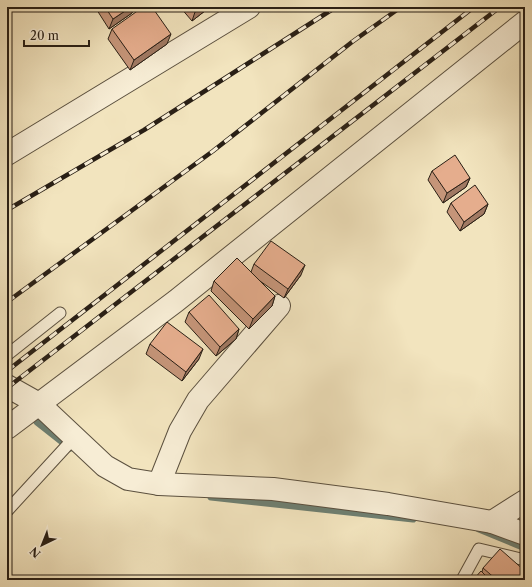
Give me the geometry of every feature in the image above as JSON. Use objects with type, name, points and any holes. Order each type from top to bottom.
[{"type":"street","points":[[7,154],[250,7]]},
{"type":"street","points":[[7,428],[176,302],[525,22]]},
{"type":"street","points":[[159,484],[180,431],[198,400],[279,306]]},
{"type":"street","points":[[7,386],[39,404],[69,443],[128,479],[159,484],[273,489],[388,504],[492,522],[525,534]]},
{"type":"street","points":[[492,522],[525,501]]},
{"type":"lane","points":[[7,354],[60,313]]},
{"type":"lane","points":[[7,511],[69,443]]},
{"type":"lane","points":[[462,580],[479,549],[525,560]]},
{"type":"building","points":[[105,7],[131,7],[113,19]]},
{"type":"building","points":[[143,7],[152,7],[171,34],[134,60],[112,29]]},
{"type":"building","points":[[192,7],[201,7],[195,12]]},
{"type":"building","points":[[455,155],[470,178],[447,193],[432,171]]},
{"type":"building","points":[[475,185],[488,204],[464,222],[451,203]]},
{"type":"building","points":[[271,241],[305,265],[288,289],[254,264]]},
{"type":"building","points":[[237,258],[275,296],[253,319],[214,281]]},
{"type":"building","points":[[209,295],[239,329],[220,347],[189,312]]},
{"type":"building","points":[[167,322],[203,349],[186,372],[150,344]]},
{"type":"building","points":[[500,549],[525,571],[525,580],[497,580],[483,568]]},
{"type":"building","points":[[481,571],[490,580],[473,580]]},
{"type":"waterway","points":[[37,422],[70,448]]},
{"type":"waterway","points":[[211,497],[413,519]]},
{"type":"waterway","points":[[479,529],[525,548]]},
{"type":"railway","points":[[7,210],[144,130],[336,7]]},
{"type":"railway","points":[[7,302],[213,151],[352,42],[401,7]]},
{"type":"railway","points":[[7,371],[474,7]]},
{"type":"railway","points":[[7,388],[500,7]]}]
